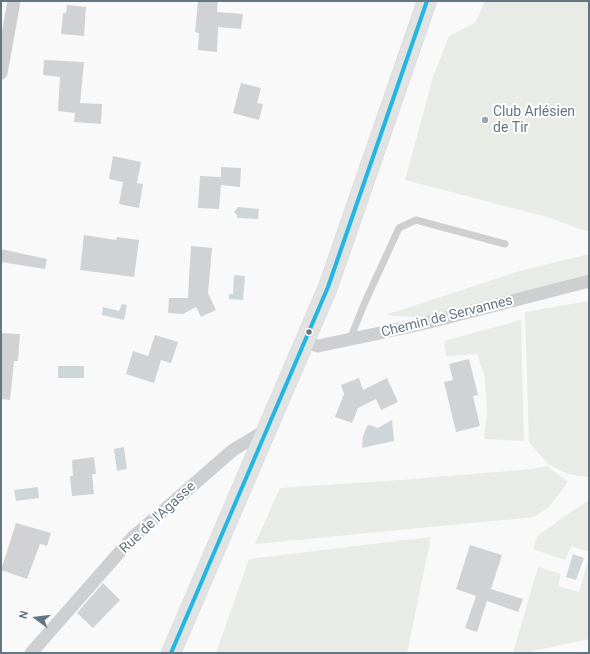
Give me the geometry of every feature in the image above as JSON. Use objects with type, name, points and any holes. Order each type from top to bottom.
[{"type":"main road","points":[[171,653],[328,288],[427,1]]},
{"type":"street","points":[[1,73],[14,1]]},
{"type":"street","name":"Chemin de Servannes","points":[[304,342],[318,346],[425,324],[589,281]]},
{"type":"street","name":"Rue de l'Agasse","points":[[31,653],[132,538],[233,450],[258,435],[265,433]]},
{"type":"lane","points":[[350,339],[365,302],[399,228],[416,220],[505,244]]},
{"type":"shaded area","name":"Club Arlésien de Tir","points":[[485,1],[589,1],[589,232],[547,217],[405,180],[433,77],[449,36],[475,23]]},
{"type":"shaded area","points":[[238,207],[259,209],[258,219],[237,218],[237,215],[234,212]]},
{"type":"shaded area","points":[[589,254],[589,274],[422,318],[385,315],[520,271]]},
{"type":"shaded area","points":[[234,275],[245,276],[243,300],[229,299],[229,294],[233,294]]},
{"type":"shaded area","points":[[589,301],[589,477],[568,474],[548,464],[529,442],[525,312]]},
{"type":"shaded area","points":[[122,304],[127,305],[124,320],[102,315],[103,307],[119,311]]},
{"type":"shaded area","points":[[521,320],[524,441],[484,439],[487,413],[485,377],[477,354],[446,356],[444,341]]},
{"type":"shaded area","points":[[58,366],[84,366],[84,378],[58,378]]},
{"type":"shaded area","points":[[392,420],[394,441],[362,448],[363,436],[367,426],[370,425],[378,428]]},
{"type":"shaded area","points":[[124,447],[127,469],[117,471],[114,449]]},
{"type":"shaded area","points":[[547,466],[568,482],[549,507],[534,517],[255,544],[280,488],[400,480],[533,469]]},
{"type":"shaded area","points":[[38,487],[39,498],[16,501],[14,490]]},
{"type":"shaded area","points":[[589,500],[589,552],[571,546],[565,560],[533,549],[538,535]]},
{"type":"shaded area","points":[[431,537],[407,653],[216,653],[249,559]]},
{"type":"shaded area","points":[[573,554],[584,558],[576,580],[566,577]]},
{"type":"shaded area","points":[[589,557],[589,639],[524,653],[513,653],[538,567],[561,574],[558,586],[579,592]]},
{"type":"building","points":[[198,1],[218,1],[217,12],[243,14],[241,29],[218,27],[217,52],[198,50],[199,33],[195,32]]},
{"type":"building","points":[[67,5],[86,7],[84,36],[61,34],[63,13],[66,13]]},
{"type":"building","points":[[44,60],[84,62],[80,103],[102,104],[101,124],[74,122],[75,113],[58,111],[60,77],[43,75]]},
{"type":"building","points":[[241,83],[261,88],[257,103],[263,104],[259,120],[233,113]]},
{"type":"building","points":[[113,156],[141,162],[137,183],[143,184],[139,208],[119,204],[123,182],[109,179]]},
{"type":"building","points":[[221,167],[241,168],[240,187],[221,185],[219,209],[198,208],[200,176],[221,177]]},
{"type":"building","points":[[84,235],[116,240],[117,237],[139,240],[134,277],[80,270]]},
{"type":"building","points":[[191,246],[212,248],[208,293],[216,310],[201,317],[196,307],[183,314],[168,313],[169,298],[188,298]]},
{"type":"building","points":[[1,249],[47,259],[45,269],[1,262]]},
{"type":"building","points":[[1,333],[20,334],[18,361],[14,361],[10,400],[1,399]]},
{"type":"building","points":[[155,335],[178,342],[171,363],[161,360],[154,383],[126,374],[133,351],[148,356]]},
{"type":"building","points":[[469,359],[478,395],[473,396],[480,426],[456,432],[444,382],[453,380],[449,364]]},
{"type":"building","points":[[359,378],[363,390],[387,378],[398,402],[381,410],[376,399],[358,408],[352,423],[335,417],[344,394],[341,385]]},
{"type":"building","points":[[94,457],[96,474],[92,474],[94,494],[72,496],[70,476],[73,476],[72,460]]},
{"type":"building","points":[[16,523],[51,533],[47,546],[40,544],[27,579],[1,570]]},
{"type":"building","points":[[470,545],[502,555],[491,589],[523,599],[518,612],[487,601],[477,632],[465,628],[476,596],[456,589]]},
{"type":"building","points":[[103,583],[120,600],[93,628],[77,613]]},
{"type":"transit line","points":[[171,653],[328,287],[427,1]]},
{"type":"place","name":"Club Arlésien de Tir","points":[[485,120]]}]
